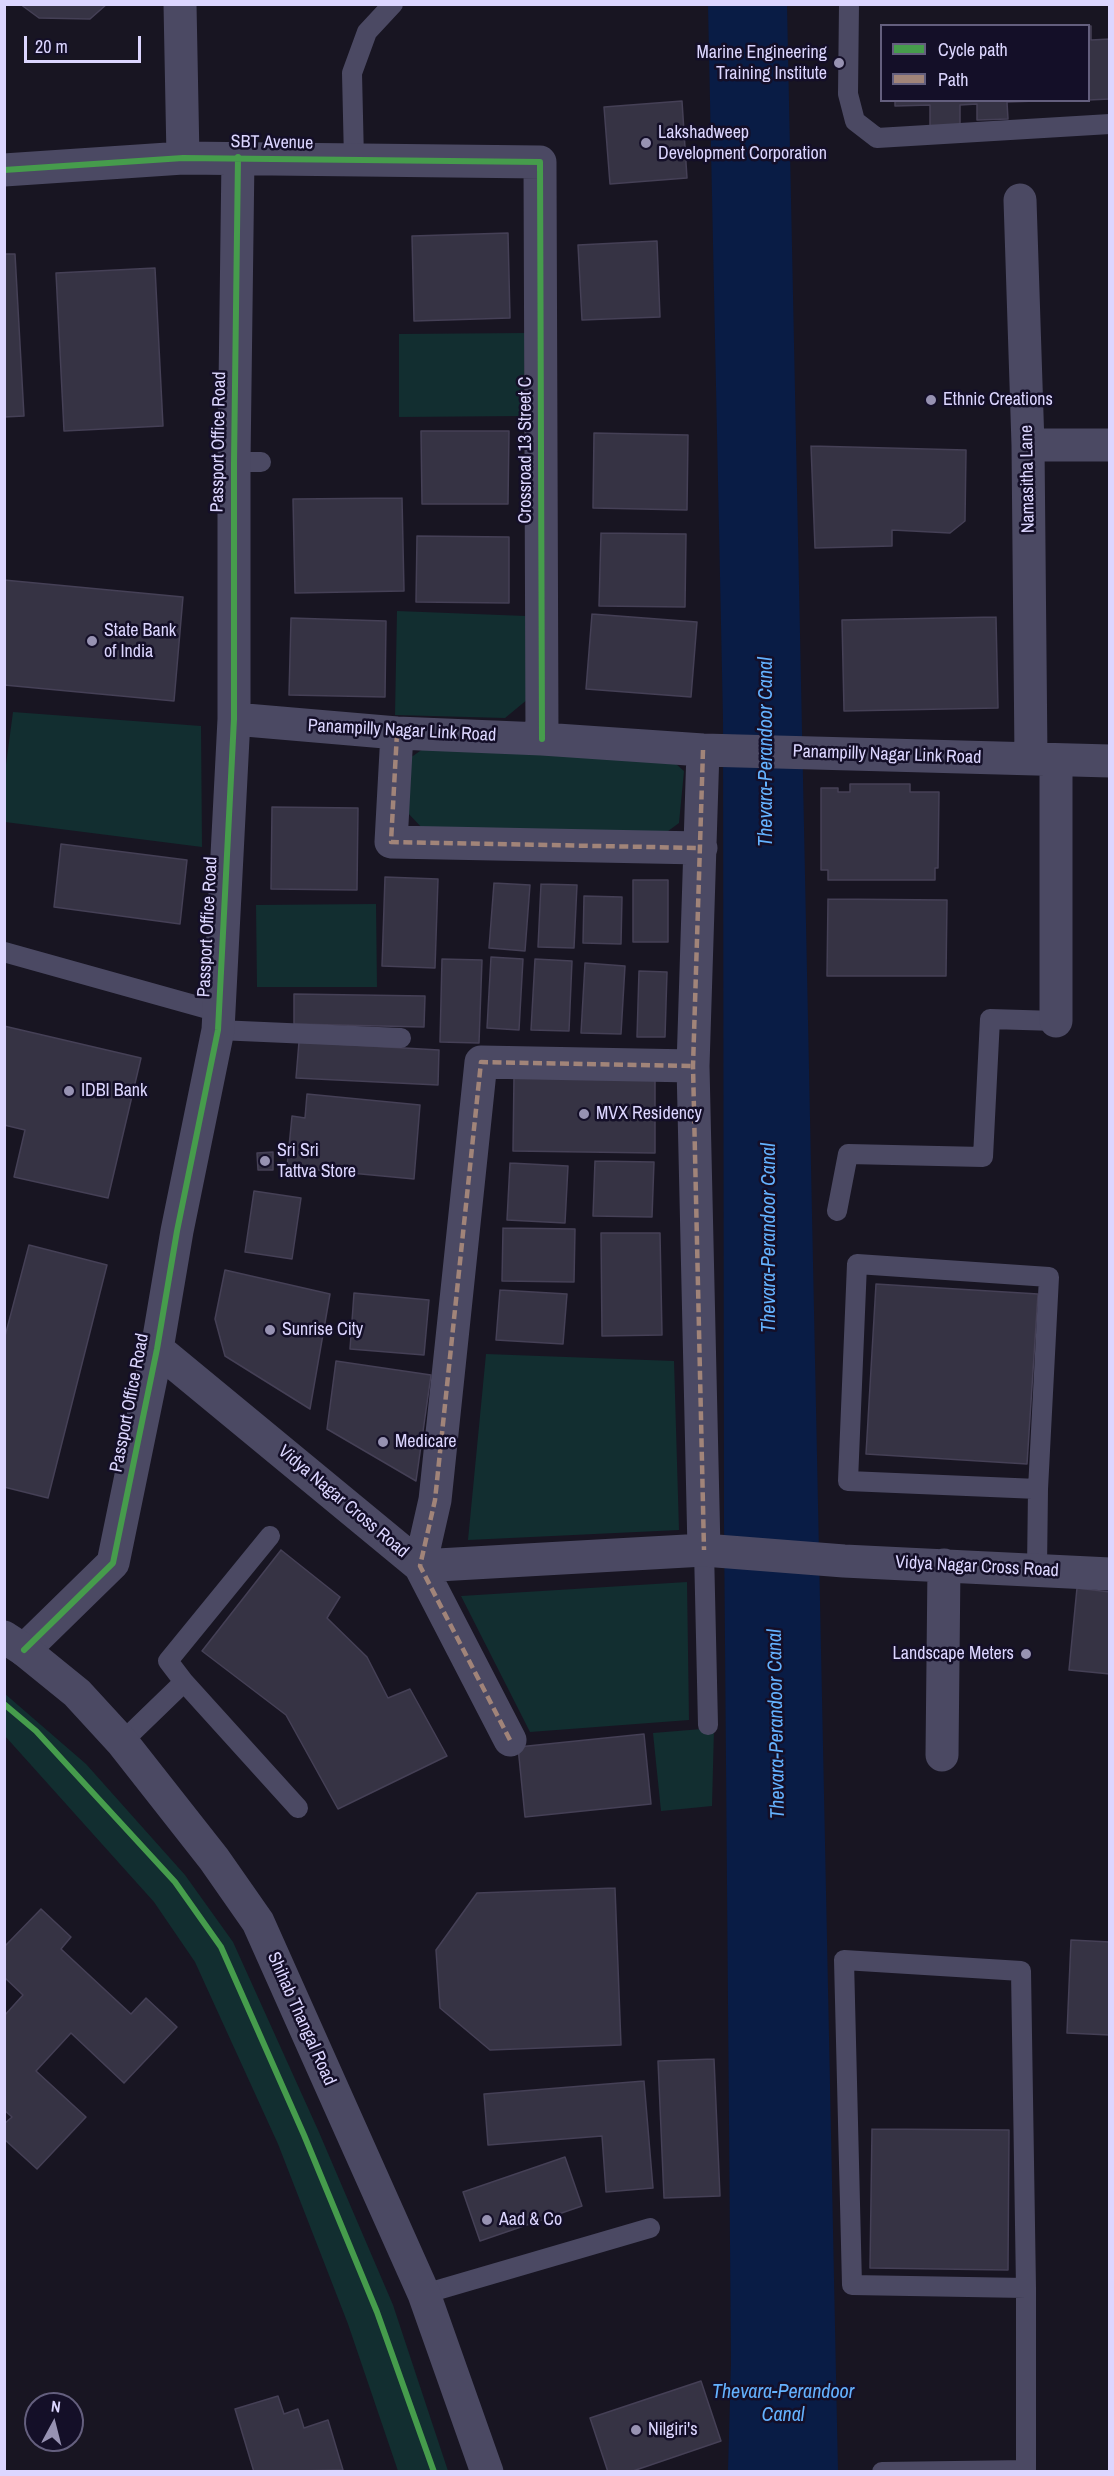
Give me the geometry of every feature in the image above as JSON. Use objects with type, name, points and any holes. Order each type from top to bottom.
[{"type":"street","points":[[180,4],[183,158]]},
{"type":"street","name":"SBT Avenue","points":[[4,170],[183,158],[238,157],[540,162]]},
{"type":"street","name":"Passport Office Road","points":[[14,1643],[113,1563],[157,1349],[177,1231],[219,1021],[247,462],[238,157]]},
{"type":"street","name":"Crossroad 13 Street C","points":[[540,162],[542,739]]},
{"type":"street","name":"Namasitha Lane","points":[[1020,200],[1028,445],[1056,1021]]},
{"type":"street","points":[[1028,445],[1110,445]]},
{"type":"street","name":"Panampilly Nagar Link Road","points":[[234,719],[397,733],[542,739],[703,750],[1110,761]]},
{"type":"street","points":[[397,733],[391,842],[701,848]]},
{"type":"street","points":[[703,750],[693,1066],[704,1550]]},
{"type":"street","points":[[510,1740],[420,1566],[435,1500],[481,1062],[693,1066]]},
{"type":"street","name":"Vidya Nagar Cross Road","points":[[157,1349],[420,1566],[704,1550],[844,1561],[1110,1574]]},
{"type":"street","points":[[942,1755],[944,1565]]},
{"type":"street","name":"Shihab Thangal Road","points":[[14,1643],[77,1693],[122,1742],[214,1859],[258,1922],[424,2294],[487,2472]]},
{"type":"lane","points":[[354,160],[352,73],[367,32],[393,4]]},
{"type":"lane","points":[[849,4],[848,94],[855,121],[877,138],[1110,124]]},
{"type":"lane","points":[[4,952],[219,1021],[401,1038]]},
{"type":"lane","points":[[837,1211],[848,1154],[983,1157],[990,1019],[1056,1021]]},
{"type":"lane","points":[[1037,1569],[1038,1489],[1050,1277],[857,1264],[848,1480],[1038,1489]]},
{"type":"lane","points":[[270,1536],[168,1661],[184,1682],[298,1808]]},
{"type":"lane","points":[[704,1550],[708,1725]]},
{"type":"lane","points":[[122,1742],[184,1682]]},
{"type":"lane","points":[[882,2472],[1026,2471],[1026,2288],[1021,1971],[844,1960],[852,2285],[1026,2288]]},
{"type":"lane","points":[[424,2294],[650,2228]]},
{"type":"green space","points":[[525,333],[524,416],[399,417],[399,334]]},
{"type":"green space","points":[[397,611],[526,616],[528,699],[505,718],[395,715]]},
{"type":"green space","points":[[13,712],[201,726],[202,847],[5,822],[5,772]]},
{"type":"green space","points":[[430,744],[668,757],[684,771],[679,823],[660,837],[423,829],[407,812],[410,758]]},
{"type":"green space","points":[[376,904],[377,987],[257,987],[256,905]]},
{"type":"green space","points":[[486,1354],[674,1361],[679,1530],[468,1540]]},
{"type":"green space","points":[[687,1582],[689,1720],[530,1732],[461,1596]]},
{"type":"green space","points":[[4,1693],[86,1764],[185,1875],[233,1942],[318,2130],[393,2305],[448,2471],[398,2471],[348,2324],[278,2144],[195,1962],[154,1902],[5,1736]]},
{"type":"green space","points":[[714,1728],[712,1806],[661,1811],[653,1733]]},
{"type":"water","name":"Thevara-Perandoor Canal","points":[[708,5],[787,5],[838,2471],[728,2471],[731,2363],[724,1524],[723,719]]},
{"type":"building","points":[[20,4],[107,4],[90,19],[39,18]]},
{"type":"building","points":[[1090,26],[1091,40],[1110,39],[1110,99],[1090,100]]},
{"type":"building","name":"Lakshadweep Development Corporation","points":[[682,101],[687,178],[610,184],[604,107]]},
{"type":"building","points":[[895,102],[1007,102],[1008,119],[977,120],[977,104],[960,105],[960,126],[930,127],[930,105],[895,106]]},
{"type":"building","points":[[508,233],[510,318],[414,321],[412,236]]},
{"type":"building","points":[[657,241],[660,317],[582,320],[578,245]]},
{"type":"building","points":[[4,254],[15,254],[24,416],[4,417]]},
{"type":"building","points":[[155,268],[163,426],[64,431],[56,273]]},
{"type":"building","points":[[421,431],[509,431],[508,504],[422,504]]},
{"type":"building","points":[[594,433],[688,435],[687,510],[593,508]]},
{"type":"building","points":[[811,446],[966,450],[965,521],[950,533],[892,530],[892,546],[815,548]]},
{"type":"building","points":[[402,498],[404,591],[295,593],[293,499]]},
{"type":"building","points":[[601,533],[686,534],[685,607],[599,606]]},
{"type":"building","points":[[417,536],[509,537],[509,603],[416,602]]},
{"type":"building","name":"State Bank of India","points":[[4,580],[183,597],[174,701],[4,685]]},
{"type":"building","points":[[592,614],[697,622],[691,697],[586,689]]},
{"type":"building","points":[[996,617],[998,708],[844,711],[842,620]]},
{"type":"building","points":[[291,618],[386,621],[385,697],[289,695]]},
{"type":"building","points":[[850,784],[910,784],[910,792],[939,792],[938,868],[935,868],[935,880],[828,880],[828,870],[821,870],[821,788],[838,788],[838,792],[850,792]]},
{"type":"building","points":[[272,807],[358,808],[357,890],[271,889]]},
{"type":"building","points":[[61,844],[187,860],[180,924],[54,907]]},
{"type":"building","points":[[385,877],[438,879],[435,968],[382,966]]},
{"type":"building","points":[[633,880],[668,880],[668,942],[633,942]]},
{"type":"building","points":[[494,883],[530,885],[525,951],[489,948]]},
{"type":"building","points":[[541,884],[577,885],[574,948],[538,947]]},
{"type":"building","points":[[584,896],[622,897],[621,944],[583,943]]},
{"type":"building","points":[[828,899],[947,900],[946,976],[827,976]]},
{"type":"building","points":[[491,957],[523,959],[519,1030],[487,1028]]},
{"type":"building","points":[[442,959],[482,960],[479,1043],[440,1042]]},
{"type":"building","points":[[535,959],[572,961],[569,1031],[531,1030]]},
{"type":"building","points":[[585,963],[625,966],[621,1034],[581,1033]]},
{"type":"building","points":[[639,971],[667,972],[665,1037],[637,1037]]},
{"type":"building","points":[[294,994],[425,996],[424,1027],[294,1024]]},
{"type":"building","name":"IDBI Bank","points":[[4,1026],[141,1058],[108,1198],[14,1177],[25,1130],[4,1125]]},
{"type":"building","points":[[299,1042],[439,1050],[438,1085],[296,1078]]},
{"type":"building","name":"MVX Residency","points":[[514,1076],[655,1078],[655,1153],[513,1151]]},
{"type":"building","points":[[307,1094],[420,1105],[414,1179],[287,1167],[292,1116],[305,1118]]},
{"type":"building","name":"Sri Sri Tattva Store","points":[[273,1152],[273,1170],[258,1170],[257,1153]]},
{"type":"building","points":[[595,1161],[654,1162],[652,1217],[593,1216]]},
{"type":"building","points":[[510,1163],[568,1166],[565,1223],[507,1220]]},
{"type":"building","points":[[254,1191],[301,1198],[292,1259],[245,1252]]},
{"type":"building","points":[[503,1228],[575,1229],[574,1282],[502,1281]]},
{"type":"building","points":[[601,1233],[660,1233],[662,1335],[602,1336]]},
{"type":"building","points":[[29,1245],[107,1265],[48,1498],[4,1487],[4,1340]]},
{"type":"building","points":[[225,1270],[330,1294],[310,1409],[225,1356],[215,1319]]},
{"type":"building","points":[[876,1284],[1038,1294],[1027,1464],[866,1454]]},
{"type":"building","points":[[500,1290],[567,1294],[563,1344],[496,1340]]},
{"type":"building","points":[[354,1293],[429,1300],[424,1355],[350,1349]]},
{"type":"building","points":[[336,1361],[431,1375],[416,1481],[327,1429]]},
{"type":"building","points":[[281,1550],[340,1597],[327,1618],[367,1657],[388,1698],[410,1689],[447,1756],[338,1809],[286,1715],[202,1651]]},
{"type":"building","points":[[1077,1588],[1110,1592],[1110,1674],[1069,1670]]},
{"type":"building","points":[[644,1734],[651,1804],[525,1817],[518,1747]]},
{"type":"building","points":[[615,1888],[621,2045],[490,2050],[440,2008],[436,1950],[477,1893]]},
{"type":"building","points":[[41,1909],[71,1937],[61,1949],[131,2014],[146,1998],[177,2027],[124,2083],[71,2033],[36,2071],[86,2117],[37,2169],[4,2139],[4,2124],[12,2117],[4,2110],[4,2016],[23,1995],[4,1977],[4,1947]]},
{"type":"building","points":[[1071,1940],[1110,1942],[1110,2035],[1067,2033]]},
{"type":"building","points":[[714,2059],[720,2196],[664,2198],[658,2061]]},
{"type":"building","points":[[644,2081],[653,2188],[606,2192],[602,2136],[488,2145],[484,2094]]},
{"type":"building","points":[[872,2129],[1009,2130],[1008,2270],[870,2268]]},
{"type":"building","points":[[565,2157],[582,2206],[480,2241],[463,2192]]},
{"type":"building","points":[[701,2381],[721,2441],[630,2472],[608,2472],[590,2418]]},
{"type":"building","points":[[278,2396],[284,2414],[298,2409],[304,2428],[328,2420],[343,2470],[254,2472],[235,2409]]},
{"type":"marked path","points":[[397,733],[391,842],[701,848]]},
{"type":"marked path","points":[[703,750],[693,1066],[704,1550]]},
{"type":"marked path","points":[[510,1740],[420,1566],[435,1500],[481,1062],[693,1066]]},
{"type":"cycle path","points":[[24,1650],[113,1563],[157,1349],[177,1231],[218,1030],[234,719],[234,462],[238,157]]},
{"type":"cycle path","points":[[4,170],[183,158],[540,162],[542,739]]},
{"type":"cycle path","points":[[4,1704],[36,1731],[175,1882],[221,1947],[304,2135],[377,2312],[434,2472]]},
{"type":"place","name":"Marine Engineering Training Institute","points":[[839,63]]},
{"type":"place","name":"Lakshadweep Development Corporation","points":[[646,143]]},
{"type":"place","name":"Ethnic Creations","points":[[931,400]]},
{"type":"place","name":"State Bank of India","points":[[92,641]]},
{"type":"place","name":"IDBI Bank","points":[[69,1091]]},
{"type":"place","name":"MVX Residency","points":[[584,1114]]},
{"type":"place","name":"Sri Sri Tattva Store","points":[[265,1161]]},
{"type":"place","name":"Sunrise City","points":[[270,1330]]},
{"type":"place","name":"Medicare","points":[[383,1442]]},
{"type":"place","name":"Landscape Meters","points":[[1026,1654]]},
{"type":"place","name":"Aad & Co","points":[[487,2220]]},
{"type":"place","name":"Nilgiri's","points":[[636,2430]]}]
